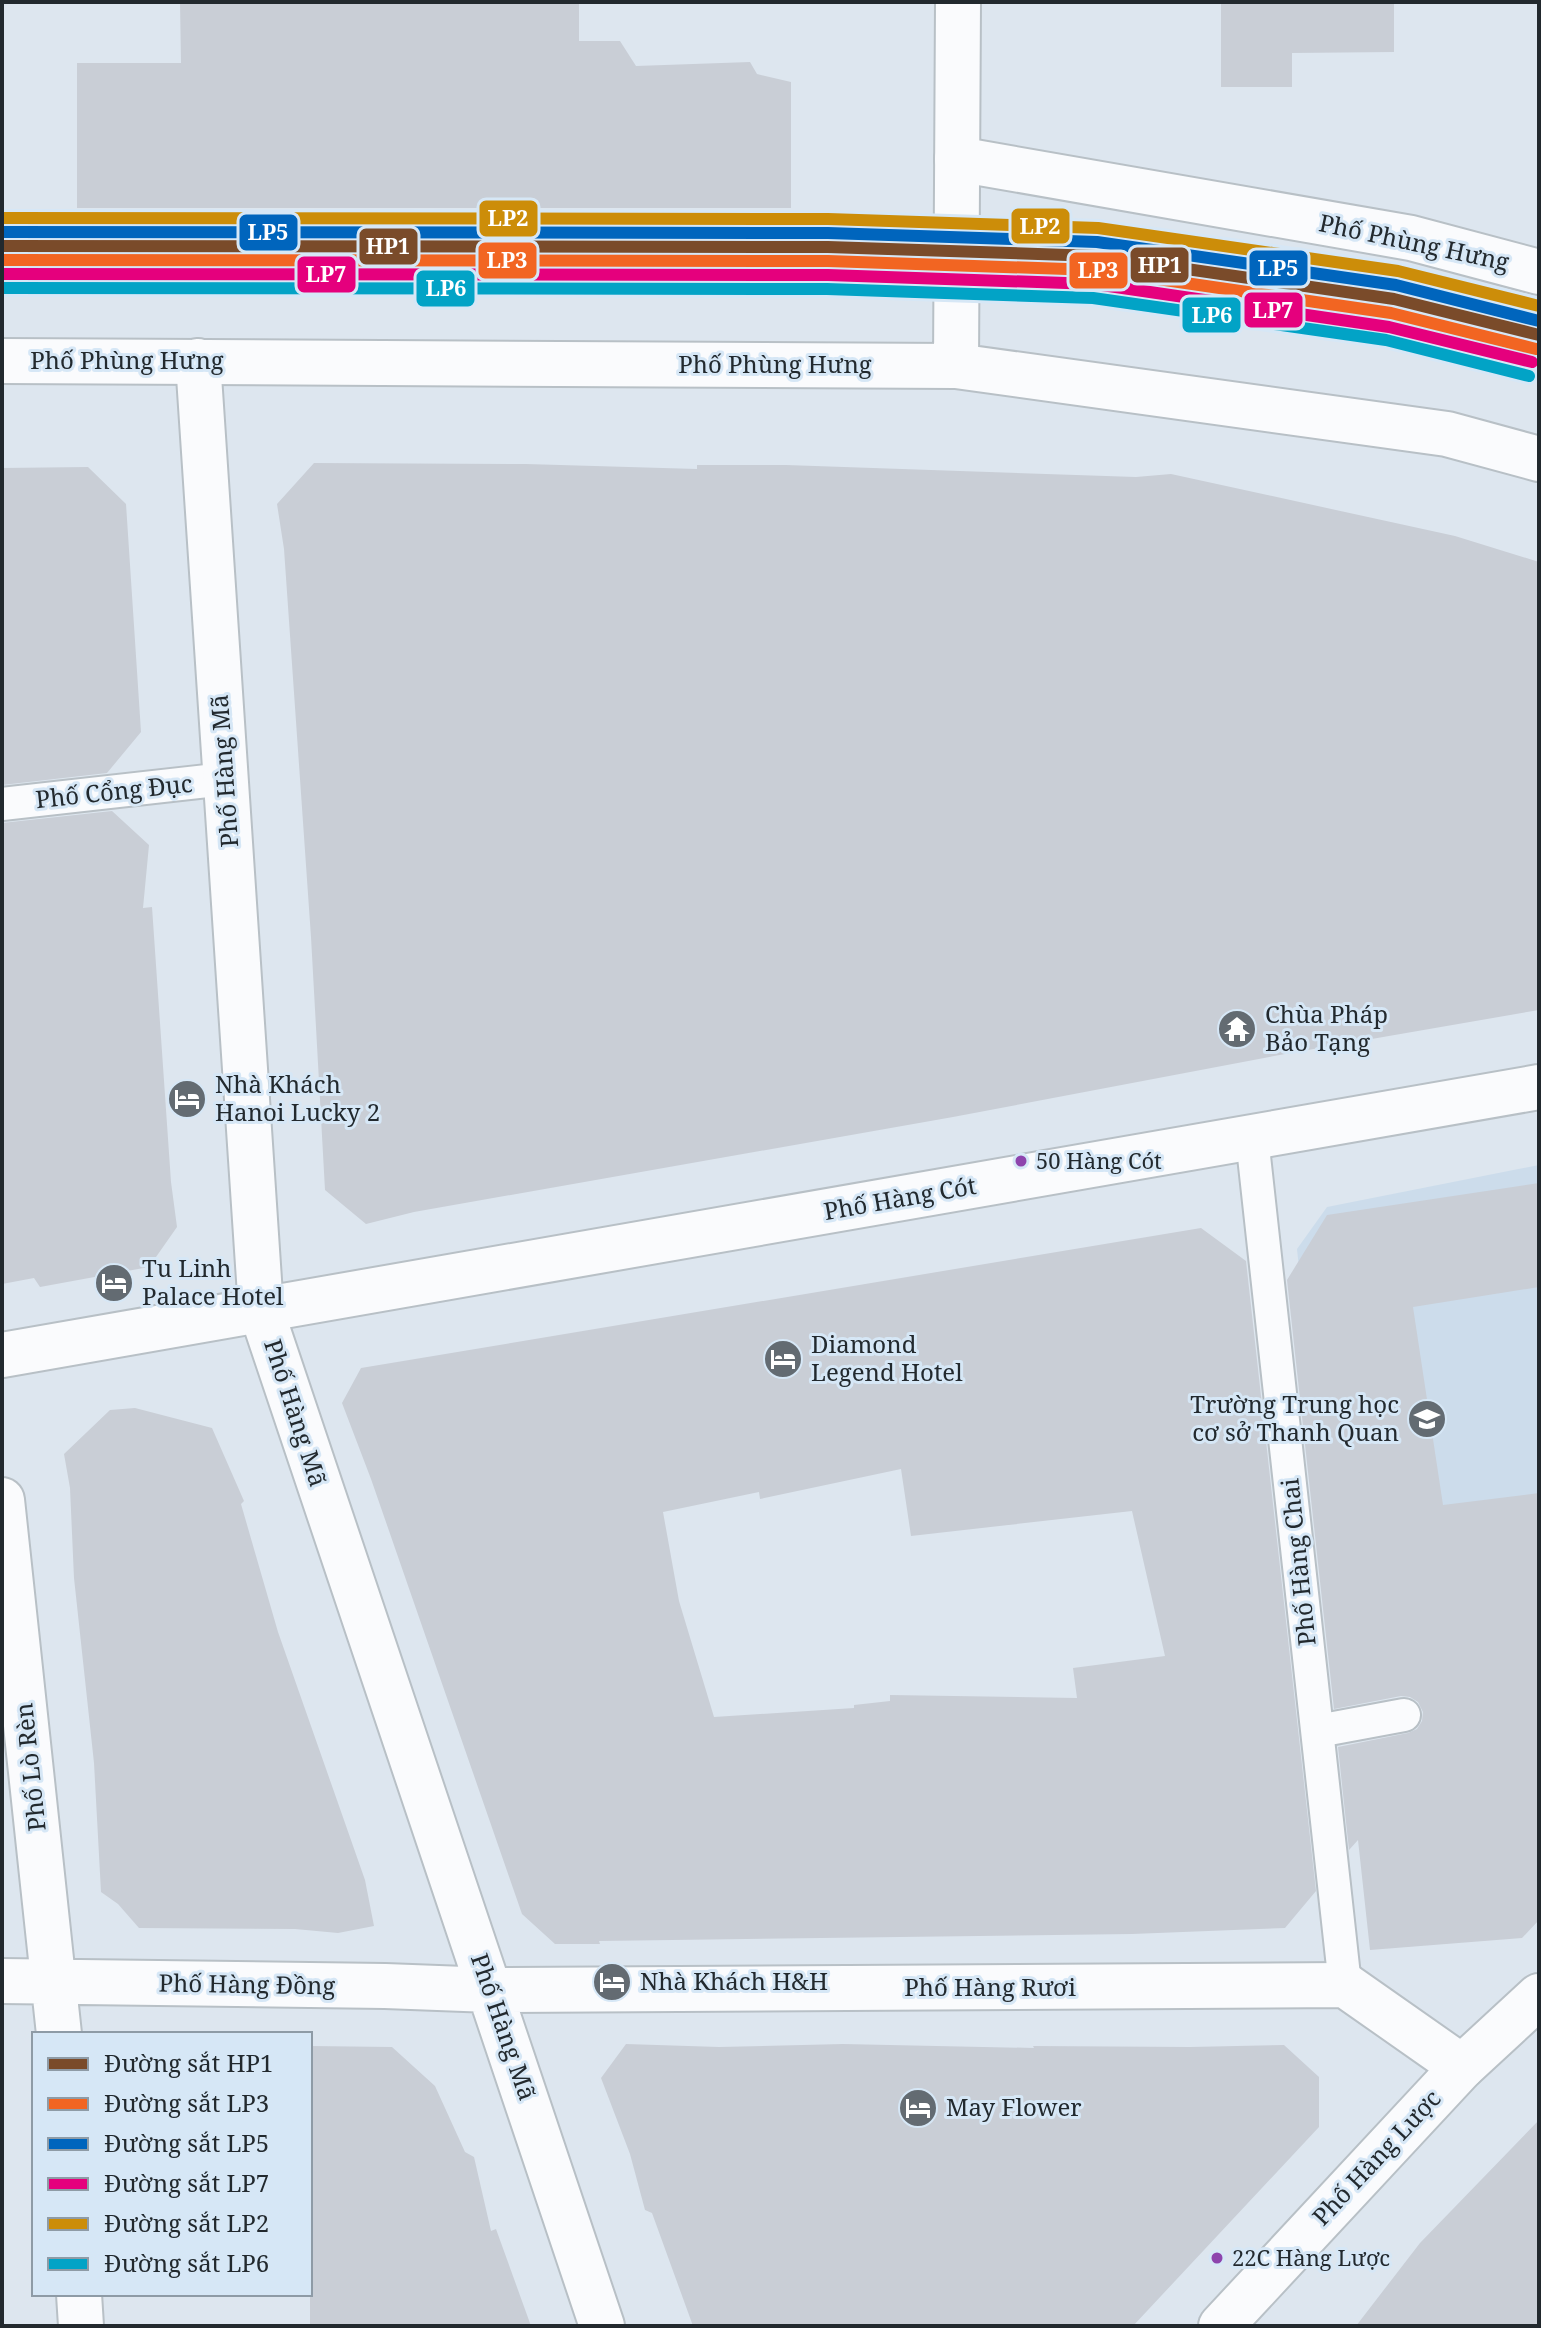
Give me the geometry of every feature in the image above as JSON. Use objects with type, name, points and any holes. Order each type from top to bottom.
[{"type":"street","points":[[956,366],[958,2]]},
{"type":"street","name":"Phố Phùng Hưng","points":[[957,159],[1411,238],[1539,272]]},
{"type":"street","name":"Phố Phùng Hưng","points":[[2,361],[956,366],[1447,434],[1539,459]]},
{"type":"street","name":"Phố Hàng Mã","points":[[198,361],[261,1310],[602,2326]]},
{"type":"street","name":"Phố Hàng Cót","points":[[2,1355],[1539,1087]]},
{"type":"street","name":"Phố Lò Rèn","points":[[2,1500],[59,2032]]},
{"type":"street","name":"Phố Hàng Đồng","points":[[2,1981],[491,1990]]},
{"type":"street","points":[[1345,1985],[1462,2067]]},
{"type":"street","name":"Phố Hàng Rươi","points":[[491,1990],[1345,1985]]},
{"type":"street","name":"Phố Hàng Lược","points":[[1221,2326],[1462,2067],[1539,1996]]},
{"type":"street","points":[[79,2296],[81,2326]]},
{"type":"lane","name":"Phố Cổng Đục","points":[[2,804],[225,779]]},
{"type":"lane","name":"Phố Hàng Chai","points":[[1252,1138],[1345,1985]]},
{"type":"lane","points":[[1318,1731],[1404,1715]]},
{"type":"shaded area","name":"Trường Trung học cơ sở Thanh Quan","points":[[1539,1165],[1539,1589],[1336,1625],[1297,1249],[1327,1207]]},
{"type":"building","points":[[180,2],[579,2],[579,41],[620,41],[636,66],[750,62],[757,74],[791,82],[791,208],[77,208],[77,63],[181,63]]},
{"type":"building","points":[[1221,2],[1394,2],[1394,52],[1292,53],[1292,87],[1221,87]]},
{"type":"building","points":[[314,463],[697,469],[697,465],[786,465],[1136,477],[1171,474],[1455,536],[1539,562],[1539,1010],[414,1212],[366,1224],[325,1190],[284,549],[277,504]]},
{"type":"building","points":[[88,467],[126,504],[141,732],[107,773],[2,785],[2,468]]},
{"type":"building","points":[[112,811],[149,845],[143,908],[152,907],[171,1182],[177,1227],[149,1267],[40,1287],[34,1278],[2,1284],[2,823]]},
{"type":"building","points":[[1539,1183],[1539,1287],[1413,1307],[1443,1505],[1539,1493],[1539,1920],[1522,1938],[1370,1950],[1358,1840],[1349,1850],[1338,1747],[1408,1733],[1417,1729],[1423,1712],[1418,1702],[1401,1696],[1334,1709],[1287,1280],[1327,1215]]},
{"type":"building","points":[[1201,1228],[1246,1261],[1316,1891],[1285,1928],[1132,1934],[555,1944],[522,1914],[342,1403],[361,1368]],"holes":[[[901,1469],[911,1536],[1132,1511],[1165,1656],[1073,1668],[1077,1698],[890,1695],[890,1701],[854,1705],[854,1708],[714,1717],[679,1601],[663,1512],[759,1492],[760,1499]]]},
{"type":"building","points":[[135,1408],[212,1428],[244,1501],[241,1504],[278,1632],[365,1880],[374,1926],[338,1933],[295,1929],[139,1928],[118,1904],[101,1892],[94,1763],[74,1578],[70,1488],[64,1454],[110,1410]]},
{"type":"building","points":[[626,2044],[1034,2048],[1284,2045],[1319,2077],[1319,2127],[1133,2326],[693,2326],[652,2213],[645,2210],[630,2154],[601,2078]]},
{"type":"building","points":[[312,2046],[392,2047],[435,2086],[465,2152],[474,2157],[491,2231],[496,2229],[531,2326],[310,2326]]},
{"type":"building","points":[[1539,2120],[1539,2326],[1356,2326],[1420,2243]]},
{"type":"rail line","name":"LP2","points":[[2,218],[828,219],[1098,228],[1398,271],[1539,306]]},
{"type":"rail line","name":"LP5","points":[[2,232],[828,233],[1097,242],[1396,285],[1539,321]]},
{"type":"rail line","name":"HP1","points":[[2,246],[828,247],[1097,256],[1394,299],[1539,335]]},
{"type":"rail line","name":"LP3","points":[[2,260],[828,261],[1096,270],[1391,313],[1536,349]]},
{"type":"rail line","name":"LP7","points":[[2,274],[828,275],[1095,284],[1389,327],[1532,362]]},
{"type":"rail line","name":"LP6","points":[[2,288],[827,289],[1093,298],[1386,340],[1529,376]]},
{"type":"place","name":"Chùa Pháp Bảo Tạng","points":[[1237,1029]]},
{"type":"place","name":"Nhà Khách Hanoi Lucky 2","points":[[187,1099]]},
{"type":"place","name":"50 Hàng Cót","points":[[1021,1161]]},
{"type":"place","name":"Tu Linh Palace Hotel","points":[[114,1283]]},
{"type":"place","name":"Diamond Legend Hotel","points":[[783,1359]]},
{"type":"place","name":"Trường Trung học cơ sở Thanh Quan","points":[[1427,1419]]},
{"type":"place","name":"Nhà Khách H&H","points":[[612,1982]]},
{"type":"place","name":"May Flower","points":[[918,2108]]},
{"type":"place","name":"22C Hàng Lược","points":[[1217,2258]]}]
